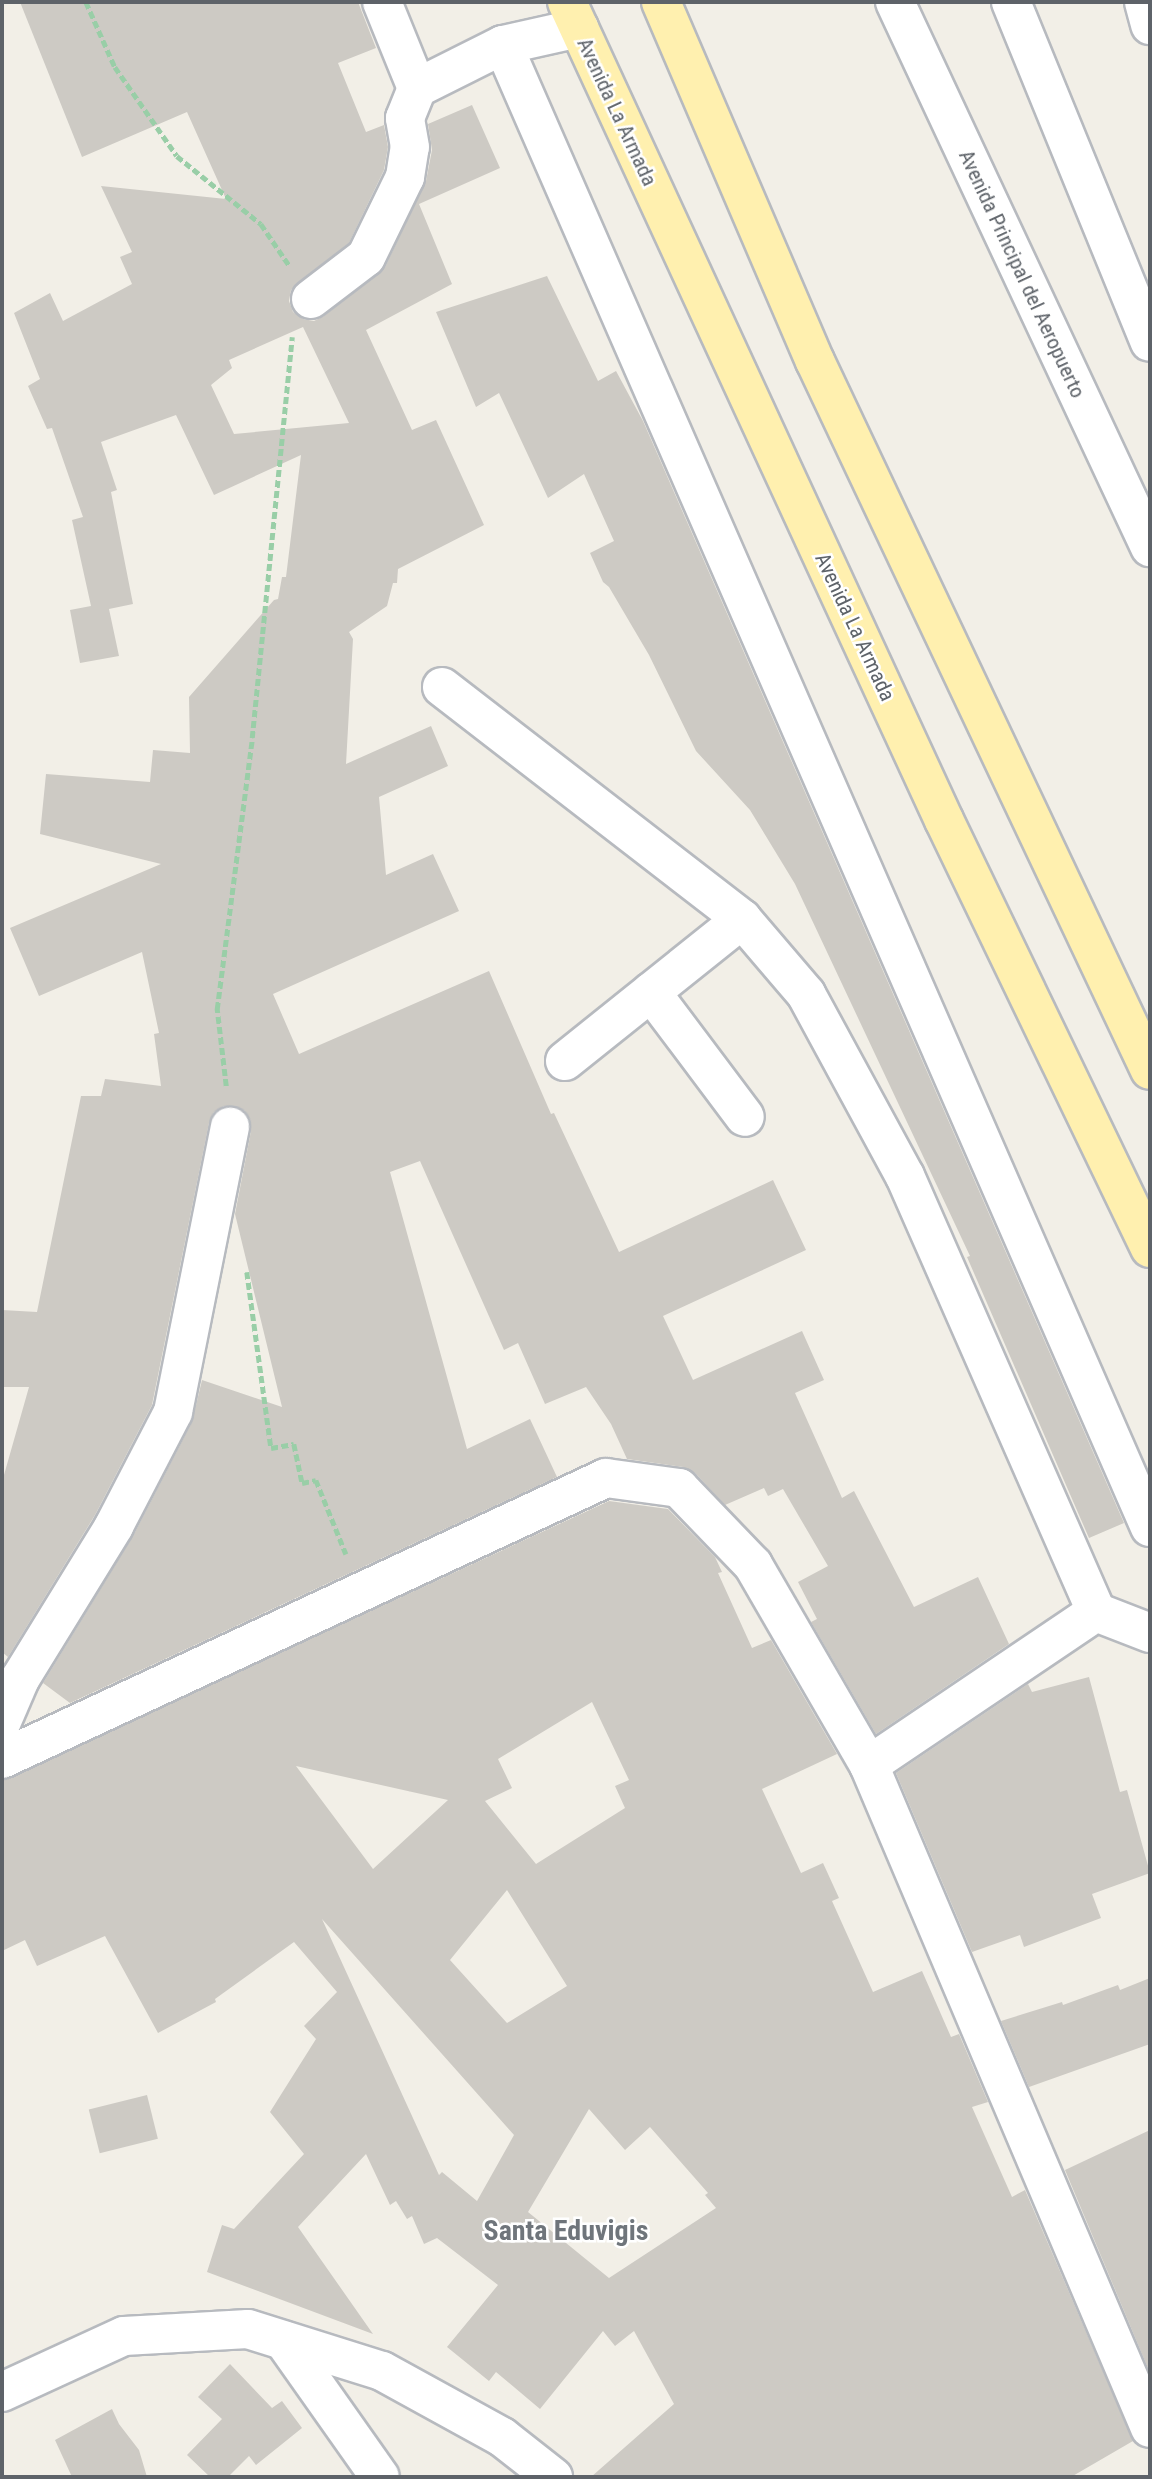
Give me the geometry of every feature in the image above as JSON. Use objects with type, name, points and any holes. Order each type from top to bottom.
[{"type":"main road","points":[[661,2],[816,361],[1150,1070]]},
{"type":"main road","name":"Avenida La Armada","points":[[573,15],[944,820],[1150,1248]]},
{"type":"street","points":[[311,299],[366,257],[405,177],[410,147],[405,118],[416,88],[382,2]]},
{"type":"street","name":"Avenida Principal del Aeropuerto","points":[[895,2],[1150,547]]},
{"type":"street","points":[[1011,2],[1150,342]]},
{"type":"street","points":[[1144,2],[1150,25]]},
{"type":"street","points":[[416,88],[573,15]]},
{"type":"street","points":[[503,46],[1150,1527]]},
{"type":"street","points":[[442,687],[742,919],[806,994],[905,1176],[1096,1612],[1150,1633]]},
{"type":"street","points":[[565,1061],[742,919]]},
{"type":"street","points":[[651,992],[746,1117]]},
{"type":"street","points":[[2,1721],[20,1679],[114,1526],[173,1412],[230,1127]]},
{"type":"street","points":[[2,1759],[606,1478],[679,1488],[753,1565],[869,1765],[1150,2428]]},
{"type":"street","points":[[869,1765],[1096,1612]]},
{"type":"street","points":[[2,2392],[124,2336],[248,2329],[382,2371],[502,2437],[554,2477]]},
{"type":"street","points":[[284,2341],[380,2477]]},
{"type":"path","points":[[86,2],[114,67],[177,156],[261,224],[311,299],[294,315],[251,738],[217,1009],[230,1127]]},
{"type":"path","points":[[246,1260],[271,1448],[293,1444],[302,1483],[316,1480],[361,1591]]},
{"type":"building","points":[[20,2],[358,2],[376,48],[338,63],[366,132],[384,125],[388,147],[384,170],[349,243],[291,290],[289,301],[293,312],[303,319],[314,321],[385,267],[426,181],[432,150],[428,124],[472,105],[500,168],[419,204],[452,284],[366,330],[412,430],[436,420],[484,525],[398,569],[397,583],[393,583],[387,606],[349,632],[353,639],[346,764],[431,726],[448,766],[379,797],[386,875],[433,854],[459,911],[273,994],[299,1054],[489,971],[551,1114],[554,1113],[619,1252],[773,1180],[806,1250],[663,1316],[693,1380],[802,1331],[824,1380],[795,1393],[842,1498],[854,1491],[914,1607],[978,1577],[1009,1644],[876,1734],[811,1622],[817,1619],[798,1582],[828,1566],[783,1489],[768,1496],[764,1488],[725,1505],[695,1473],[683,1467],[627,1459],[611,1424],[586,1387],[545,1404],[518,1343],[504,1350],[420,1161],[390,1172],[467,1449],[530,1419],[557,1477],[70,1703],[43,1683],[133,1536],[192,1422],[202,1380],[282,1407],[235,1214],[251,1131],[250,1119],[245,1111],[234,1106],[224,1106],[214,1112],[209,1123],[152,1405],[95,1515],[8,1657],[2,1652],[2,1482],[29,1387],[2,1387],[2,1310],[37,1312],[81,1096],[101,1096],[105,1079],[161,1086],[154,1034],[159,1033],[142,952],[39,996],[10,928],[161,864],[40,834],[46,774],[150,782],[153,750],[190,753],[189,697],[274,600],[278,599],[282,577],[286,577],[301,455],[214,495],[176,415],[101,442],[117,490],[111,492],[133,604],[109,609],[119,656],[80,663],[70,610],[91,606],[72,520],[83,517],[52,428],[47,429],[28,386],[40,379],[14,313],[50,293],[63,321],[132,284],[120,257],[132,252],[101,186],[226,199],[187,112],[82,157]],"holes":[[[303,327],[349,423],[234,434],[211,385],[232,368],[229,360]]]},
{"type":"building","points":[[547,276],[598,381],[616,371],[643,421],[1124,1523],[1089,1538],[967,1257],[970,1256],[795,884],[750,810],[696,751],[649,655],[609,587],[603,582],[590,553],[614,541],[584,474],[548,498],[499,393],[476,407],[436,312]]},
{"type":"building","points":[[609,1501],[668,1509],[715,1557],[722,1572],[718,1573],[752,1648],[771,1640],[837,1754],[762,1789],[801,1873],[823,1863],[839,1898],[832,1901],[873,1992],[922,1971],[951,2037],[959,2034],[988,2102],[972,2107],[1012,2197],[1025,2190],[1133,2441],[1071,2477],[591,2477],[674,2404],[634,2331],[615,2346],[603,2331],[540,2409],[496,2372],[489,2381],[447,2347],[498,2285],[437,2238],[424,2244],[412,2216],[407,2219],[396,2201],[390,2205],[366,2154],[298,2227],[373,2334],[207,2272],[222,2225],[234,2229],[304,2154],[270,2112],[316,2039],[304,2026],[337,1992],[294,1942],[215,1999],[216,2002],[158,2033],[105,1936],[37,1966],[25,1940],[2,1951],[2,1781]],"holes":[[[592,1702],[629,1780],[615,1786],[625,1808],[536,1864],[485,1801],[512,1788],[498,1759]],[[296,1766],[448,1800],[373,1869]],[[507,1890],[567,1986],[507,2023],[450,1960]],[[322,1919],[514,2135],[477,2201],[442,2172],[439,2175]],[[589,2109],[625,2150],[650,2127],[708,2193],[705,2195],[716,2208],[609,2278],[528,2212]]]},
{"type":"building","points":[[1089,1677],[1120,1792],[1127,1790],[1150,1873],[1092,1894],[1101,1918],[1024,1947],[1020,1935],[972,1952],[896,1773],[1028,1684],[1032,1692]]},
{"type":"building","points":[[1150,1978],[1150,2044],[1029,2087],[1001,2021],[1062,2002],[1063,2005],[1118,1985],[1120,1990]]},
{"type":"building","points":[[147,2095],[158,2139],[100,2153],[89,2110]]},
{"type":"building","points":[[1150,2130],[1150,2373],[1065,2170]]},
{"type":"building","points":[[230,2364],[272,2408],[282,2401],[302,2428],[256,2465],[249,2456],[228,2477],[210,2477],[187,2455],[222,2419],[198,2397]]},
{"type":"building","points":[[112,2409],[119,2424],[139,2450],[147,2477],[72,2477],[55,2440]]},
{"type":"district","name":"Santa Eduvigis","points":[[566,2231]]}]
